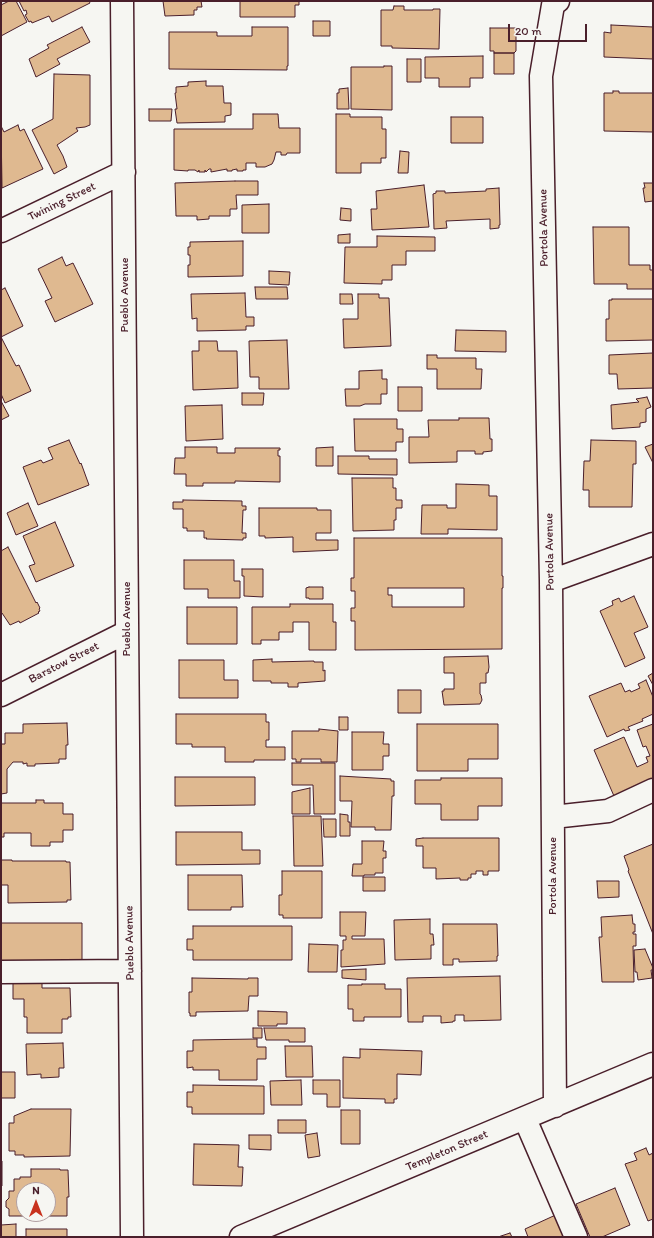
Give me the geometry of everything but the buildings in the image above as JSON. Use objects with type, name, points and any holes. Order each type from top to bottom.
[{"type":"street","name":"Pueblo Avenue","points":[[122,1],[132,1237]]},
{"type":"street","name":"Portola Avenue","points":[[555,1106],[551,581],[541,76],[553,5],[558,1]]},
{"type":"street","name":"Twining Street","points":[[1,231],[124,172]]},
{"type":"street","points":[[551,581],[653,544]]},
{"type":"street","name":"Barstow Street","points":[[1,695],[127,632]]},
{"type":"street","points":[[553,817],[608,811],[653,790]]},
{"type":"street","points":[[1,972],[130,971]]},
{"type":"street","name":"Templeton Street","points":[[241,1237],[653,1064]]},
{"type":"street","points":[[524,1119],[576,1237]]}]
